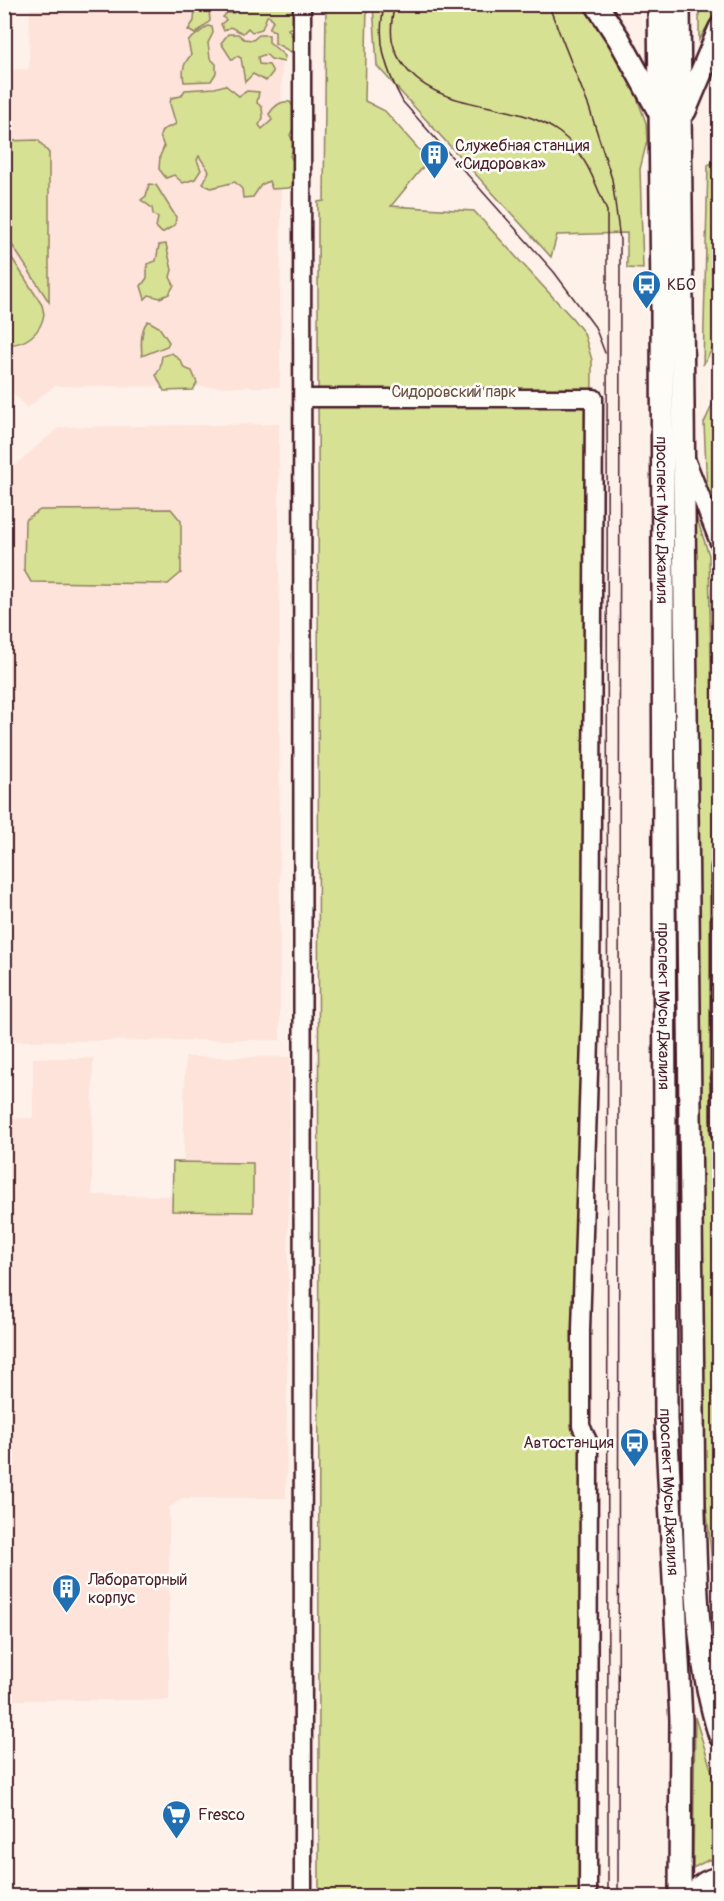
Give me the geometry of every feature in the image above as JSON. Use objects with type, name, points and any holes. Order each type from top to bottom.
[{"type":"main road","points":[[596,4],[635,67],[671,118]]},
{"type":"main road","points":[[659,4],[671,118]]},
{"type":"main road","points":[[671,118],[679,4]]},
{"type":"main road","points":[[671,118],[720,28]]},
{"type":"main road","name":"проспект Мусы Джалиля","points":[[671,118],[684,454],[694,1512],[697,1604],[712,1712],[720,1736]]},
{"type":"main road","name":"проспект Мусы Джалиля","points":[[671,118],[666,1419],[681,1720],[680,1896]]},
{"type":"main road","points":[[693,1896],[696,1890],[709,1880],[720,1878]]},
{"type":"street","points":[[303,4],[303,1896]]},
{"type":"street","points":[[303,398],[594,398],[591,1008],[581,1330],[581,1426],[589,1443],[588,1896]]},
{"type":"street","points":[[684,454],[720,545]]},
{"type":"street","points":[[720,867],[720,1133]]},
{"type":"street","points":[[712,1712],[720,1658]]},
{"type":"shaded area","points":[[30,5],[282,5],[280,387],[54,386],[27,408],[5,384],[5,70],[29,69]]},
{"type":"shaded area","points":[[279,424],[280,1040],[5,1041],[4,475],[58,428]]},
{"type":"shaded area","points":[[185,1057],[290,1057],[286,1498],[182,1498],[169,1508],[169,1700],[5,1700],[5,1118],[33,1118],[33,1058],[93,1058],[92,1195],[183,1196]]},
{"type":"green space","points":[[290,4],[296,7],[297,25],[288,29],[297,44],[291,52],[275,43],[275,31],[269,29],[273,21],[270,16],[267,16],[262,29],[252,32],[248,28],[243,33],[230,27],[224,31],[221,24],[226,20],[223,17],[227,13],[233,13],[232,7],[227,9],[222,5]]},
{"type":"green space","points":[[195,5],[222,5],[209,9],[210,21],[195,34],[188,30],[194,21]]},
{"type":"green space","name":"Сидоровский парк","points":[[326,5],[367,5],[365,101],[385,111],[422,153],[423,167],[391,206],[474,211],[573,319],[584,333],[592,360],[583,1896],[319,1896],[318,202],[324,201]]},
{"type":"green space","points":[[373,5],[585,5],[632,83],[646,123],[647,141],[640,169],[643,269],[627,268],[627,233],[557,235],[551,257],[377,66]]},
{"type":"green space","points":[[699,5],[720,5],[699,40]]},
{"type":"green space","points":[[208,26],[212,27],[213,33],[208,43],[210,58],[216,64],[216,73],[211,81],[184,82],[184,67],[191,55],[188,41]]},
{"type":"green space","points":[[228,34],[238,34],[244,39],[253,40],[259,35],[269,35],[269,42],[285,56],[284,62],[271,59],[266,54],[258,57],[259,64],[269,65],[273,72],[266,81],[253,74],[245,82],[241,58],[237,56],[232,60],[221,43]]},
{"type":"green space","points":[[225,85],[239,96],[247,91],[259,92],[257,103],[262,107],[263,118],[259,125],[262,129],[272,120],[269,114],[273,108],[283,102],[290,102],[296,118],[290,135],[295,145],[290,156],[297,167],[295,184],[289,188],[272,189],[269,181],[261,185],[253,197],[243,198],[242,189],[235,182],[211,188],[203,184],[209,171],[199,156],[197,160],[201,170],[195,179],[183,183],[174,175],[166,178],[159,169],[160,156],[164,147],[160,136],[162,130],[176,124],[170,104],[171,98],[181,96],[185,90]]},
{"type":"green space","points":[[38,140],[49,153],[49,302],[5,234],[5,141]]},
{"type":"green space","points":[[719,159],[719,242],[715,235],[715,344],[703,365],[708,165]]},
{"type":"green space","points":[[149,184],[156,185],[176,217],[175,225],[162,233],[156,227],[158,218],[153,214],[152,208],[141,200],[146,196]]},
{"type":"green space","points":[[166,244],[172,270],[170,277],[174,285],[169,294],[160,298],[149,295],[145,299],[141,286],[147,278],[147,264],[156,261],[159,245]]},
{"type":"green space","points":[[5,247],[42,305],[44,314],[35,333],[25,341],[12,344],[5,344]]},
{"type":"green space","points":[[148,321],[159,327],[169,342],[167,346],[142,356],[142,333]]},
{"type":"green space","points":[[172,353],[181,361],[184,368],[192,371],[197,383],[193,390],[164,391],[156,375],[162,356]]},
{"type":"green space","points":[[719,390],[719,520],[707,490],[704,423]]},
{"type":"green space","points":[[171,509],[181,521],[181,573],[168,584],[31,582],[24,570],[25,520],[40,510]]},
{"type":"green space","points":[[696,516],[709,555],[713,773],[710,1119],[720,1164],[720,1601],[717,1610],[704,1485]]},
{"type":"green space","points":[[173,1162],[253,1163],[253,1212],[172,1211]]},
{"type":"green space","points":[[695,1717],[719,1795],[720,1860],[708,1860],[693,1868]]},
{"type":"tram line","points":[[385,4],[381,30],[384,54],[387,67],[403,102],[554,272],[595,327],[605,353]]},
{"type":"tram line","points":[[395,4],[392,41],[394,49],[409,72],[425,85],[443,94],[462,101],[523,115],[542,122],[560,133],[583,158],[607,211],[608,1896]]},
{"type":"tram line","points":[[548,4],[589,107],[612,179],[620,240],[618,1896]]},
{"type":"place","name":"Служебная станция «Сидоровка»","points":[[434,180]]},
{"type":"place","name":"КБО","points":[[646,310]]},
{"type":"place","name":"Автостанция","points":[[635,1468]]},
{"type":"place","name":"Лабораторный корпус","points":[[67,1614]]},
{"type":"place","name":"Fresco","points":[[177,1840]]}]
